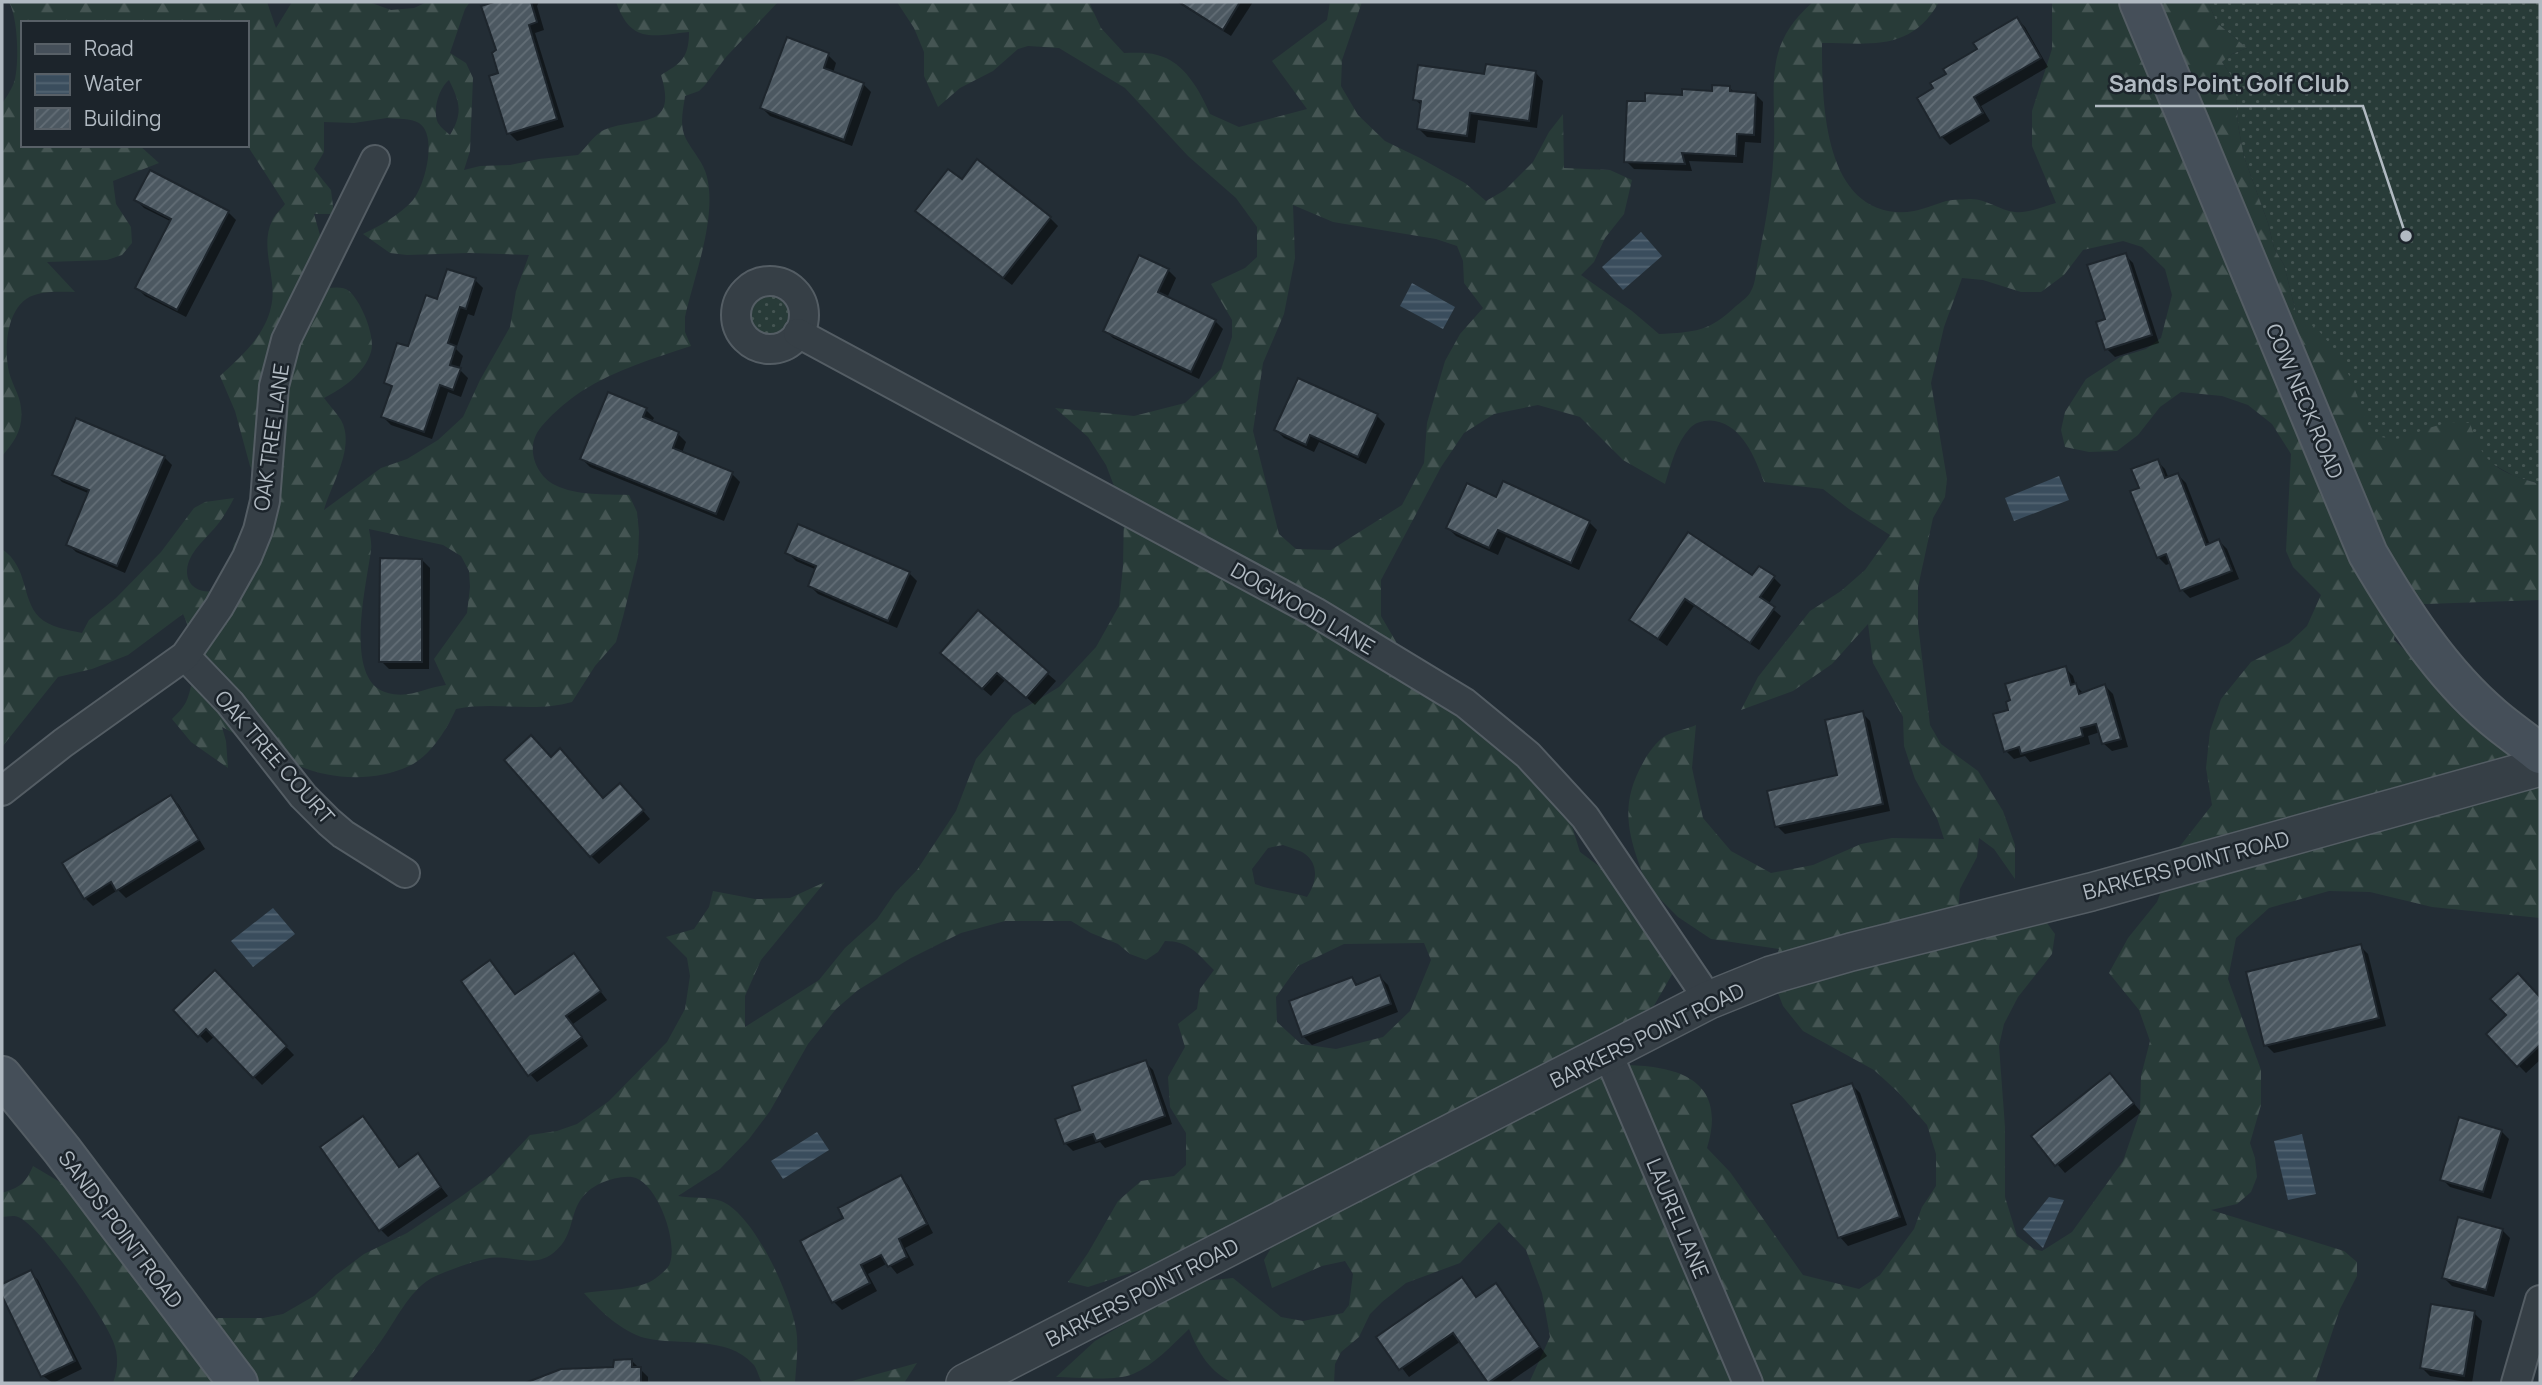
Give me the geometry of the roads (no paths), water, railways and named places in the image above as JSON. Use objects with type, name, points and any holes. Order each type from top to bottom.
[{"type":"main road","name":"COW NECK ROAD","points":[[2139,2],[2368,554],[2398,605],[2457,682],[2492,716],[2540,754]]},
{"type":"main road","name":"SANDS POINT ROAD","points":[[2,1076],[62,1150],[238,1383]]},
{"type":"street","name":"OAK TREE LANE","points":[[2,790],[185,656],[219,607],[247,557],[258,530],[265,502],[274,386],[286,340],[374,160]]},
{"type":"street","name":"DOGWOOD LANE","points":[[799,334],[1315,612],[1465,703],[1528,755],[1585,817],[1709,1000]]},
{"type":"street","name":"OAK TREE COURT","points":[[185,656],[230,703],[303,796],[329,822],[343,834],[405,873]]},
{"type":"street","name":"BARKERS POINT ROAD","points":[[965,1383],[1709,1000],[1771,975],[1851,952],[2091,892],[2540,767]]},
{"type":"street","name":"LAUREL LANE","points":[[1608,1054],[1748,1383]]},
{"type":"street","points":[[2516,1383],[2540,1300]]},
{"type":"water","points":[[1641,232],[1662,256],[1623,290],[1602,267]]},
{"type":"water","points":[[1412,283],[1455,307],[1443,329],[1400,306]]},
{"type":"water","points":[[2059,476],[2069,500],[2014,521],[2005,498]]},
{"type":"water","points":[[273,908],[295,934],[253,967],[231,941]]},
{"type":"water","points":[[817,1132],[829,1150],[783,1179],[771,1161]]},
{"type":"water","points":[[2302,1134],[2316,1194],[2288,1200],[2274,1141]]},
{"type":"water","points":[[2049,1197],[2064,1200],[2043,1248],[2023,1229]]},
{"type":"place","name":"Sands Point Golf Club","points":[[2406,236]]}]
